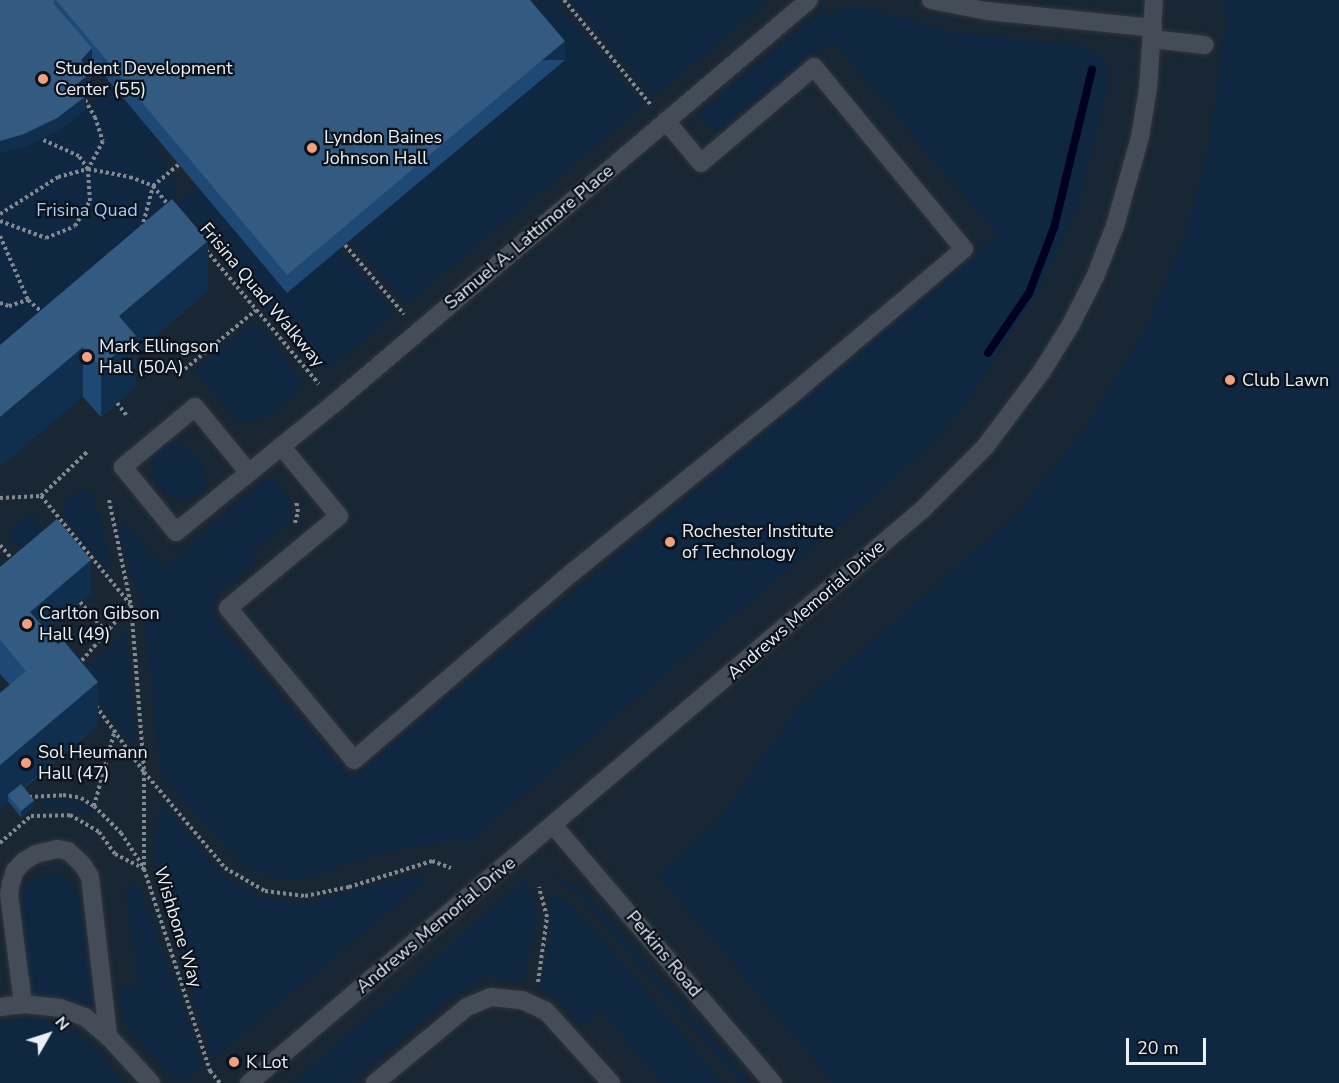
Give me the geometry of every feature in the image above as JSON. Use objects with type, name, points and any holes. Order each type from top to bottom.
[{"type":"street","name":"Samuel A. Lattimore Place","points":[[249,473],[195,407],[123,467],[176,532],[249,473],[809,0]]},
{"type":"street","points":[[931,0],[987,11],[1153,34],[1205,45]]},
{"type":"street","name":"Andrews Memorial Drive","points":[[249,1083],[554,826],[922,510],[957,477],[1012,415],[1070,326],[1095,277],[1114,226],[1140,137],[1153,34],[1154,0]]},
{"type":"street","points":[[281,446],[339,516],[228,608],[354,760],[574,570],[787,399],[964,249],[814,67],[701,163],[666,121]]},
{"type":"street","name":"Perkins Road","points":[[554,826],[773,1083]]},
{"type":"street","points":[[24,1004],[9,895],[11,883],[15,871],[24,861],[36,854],[57,849],[68,851],[82,864],[90,877],[108,1036]]},
{"type":"street","points":[[375,1083],[477,1001],[506,997],[535,1004],[558,1022],[612,1083]]},
{"type":"street","points":[[0,1007],[24,1004],[60,1008],[85,1017],[108,1036],[151,1083]]},
{"type":"path","points":[[564,0],[651,105]]},
{"type":"path","points":[[81,94],[95,117],[103,141],[88,169]]},
{"type":"path","points":[[0,221],[46,238],[75,226],[90,201],[88,169],[79,156],[41,139]]},
{"type":"path","points":[[139,236],[153,186],[179,164]]},
{"type":"path","points":[[0,214],[58,177],[88,169],[130,177],[153,186],[175,213]]},
{"type":"path","points":[[0,236],[28,300],[46,316]]},
{"type":"path","points":[[345,245],[404,314]]},
{"type":"path","name":"Frisina Quad Walkway","points":[[204,248],[319,384]]},
{"type":"path","points":[[0,303],[9,306],[28,300]]},
{"type":"path","points":[[185,369],[256,310]]},
{"type":"path","points":[[117,403],[128,417]]},
{"type":"path","points":[[0,498],[41,496],[87,452]]},
{"type":"path","points":[[288,529],[294,524],[298,512],[296,499],[290,492]]},
{"type":"path","points":[[41,496],[131,605],[72,671]]},
{"type":"path","name":"Wishbone Way","points":[[110,501],[131,605],[144,772],[144,869],[210,1071],[220,1083]]},
{"type":"path","points":[[60,535],[68,528]]},
{"type":"path","points":[[0,545],[20,568]]},
{"type":"path","points":[[80,602],[107,633]]},
{"type":"path","points":[[92,702],[144,772],[225,868],[265,891],[305,896],[349,887],[432,861],[451,868]]},
{"type":"path","points":[[94,806],[115,730]]},
{"type":"path","points":[[26,798],[63,795],[81,798],[94,806],[121,833],[144,869]]},
{"type":"path","points":[[24,808],[31,816]]},
{"type":"path","points":[[535,1004],[547,917],[539,886]]},
{"type":"shaded area","name":"Rochester Institute of Technology","points":[[0,0],[1339,0],[1339,1083],[0,1083]]},
{"type":"green space","points":[[541,0],[555,0],[643,106],[407,304],[351,240],[564,60],[525,13]]},
{"type":"green space","points":[[570,0],[766,0],[761,7],[654,96]]},
{"type":"green space","points":[[1222,0],[1339,0],[1339,1083],[833,1083],[658,874],[721,817],[800,704],[1018,513],[1089,422],[1147,326],[1184,237],[1209,146],[1227,17]]},
{"type":"green space","points":[[848,8],[867,8],[956,33],[1078,46],[1100,55],[1108,65],[1108,88],[1076,211],[1039,290],[966,403],[940,435],[880,491],[468,842],[450,840],[375,854],[303,879],[280,880],[243,866],[161,775],[144,613],[118,529],[120,523],[128,526],[164,568],[262,482],[273,478],[291,502],[292,519],[250,554],[255,561],[221,589],[214,604],[214,613],[217,623],[351,779],[998,236],[834,42],[818,54],[812,53],[715,133],[698,114],[824,9],[830,17]]},
{"type":"green space","name":"Frisina Quad","points":[[111,84],[151,132],[176,189],[172,249],[0,395],[0,154],[11,151],[18,141],[41,139],[86,109]]},
{"type":"green space","points":[[197,186],[287,293],[340,249],[394,314],[336,364],[322,367],[314,364],[177,204]]},
{"type":"green space","points":[[253,324],[259,326],[302,379],[296,391],[271,416],[245,421],[235,418],[194,369]]},
{"type":"green space","points":[[168,442],[185,446],[199,458],[205,473],[206,487],[197,496],[182,501],[165,492],[154,479],[151,456],[156,446]]},
{"type":"green space","points":[[83,490],[91,493],[99,515],[111,567],[104,566],[67,522],[64,511],[66,502],[73,494]]},
{"type":"green space","points":[[32,513],[47,532],[24,550],[12,541],[8,531]]},
{"type":"green space","points":[[127,630],[134,746],[78,676]]},
{"type":"green space","points":[[67,800],[84,805],[92,810],[93,816],[69,807],[45,807],[40,801]]},
{"type":"green space","points":[[159,805],[164,806],[220,873],[244,890],[266,899],[306,904],[418,874],[424,882],[213,1059],[156,878],[155,843]]},
{"type":"green space","points":[[546,874],[578,887],[588,896],[749,1083],[741,1083],[580,896]]},
{"type":"green space","points":[[44,876],[60,876],[72,884],[80,899],[93,997],[91,1003],[85,1005],[61,997],[33,992],[21,919],[21,896],[29,882]]},
{"type":"green space","points":[[526,879],[538,914],[525,976],[518,982],[489,975],[446,1001],[349,1083],[293,1083]]},
{"type":"green space","points":[[138,885],[203,1063],[185,1081],[170,1075],[124,1023],[118,988],[139,984],[124,888]]},
{"type":"green space","points":[[554,894],[570,905],[597,933],[722,1083],[662,1083],[601,1010],[582,1026],[547,991],[543,990],[540,985],[551,936],[550,897]]},
{"type":"green space","points":[[30,1018],[68,1026],[93,1048],[124,1083],[0,1083],[0,1022]]},
{"type":"building","name":"Student Development Center (55)","points":[[0,0],[54,0],[54,4],[92,48],[81,60],[91,72],[76,85],[86,96],[57,118],[24,134],[0,141]]},
{"type":"building","name":"Lyndon Baines Johnson Hall","points":[[56,0],[530,0],[565,41],[287,275]]},
{"type":"building","points":[[172,199],[208,241],[119,316],[136,336],[101,367],[83,347],[0,417],[0,345]]},
{"type":"building","points":[[57,519],[91,560],[30,612],[58,644],[26,671],[0,640],[0,567]]},
{"type":"building","points":[[63,640],[98,682],[0,765],[0,693]]},
{"type":"building","points":[[21,784],[34,800],[21,811],[8,795]]},
{"type":"waterway","points":[[988,353],[1029,293],[1054,228],[1092,70]]},
{"type":"place","name":"Student Development Center (55)","points":[[43,79]]},
{"type":"place","name":"Lyndon Baines Johnson Hall","points":[[312,148]]},
{"type":"place","name":"Mark Ellingson Hall (50A)","points":[[87,357]]},
{"type":"place","name":"Club Lawn","points":[[1230,380]]},
{"type":"place","name":"Rochester Institute of Technology","points":[[670,542]]},
{"type":"place","name":"Carlton Gibson Hall (49)","points":[[27,624]]},
{"type":"place","name":"Sol Heumann Hall (47)","points":[[26,763]]},
{"type":"place","name":"K Lot","points":[[234,1062]]}]
